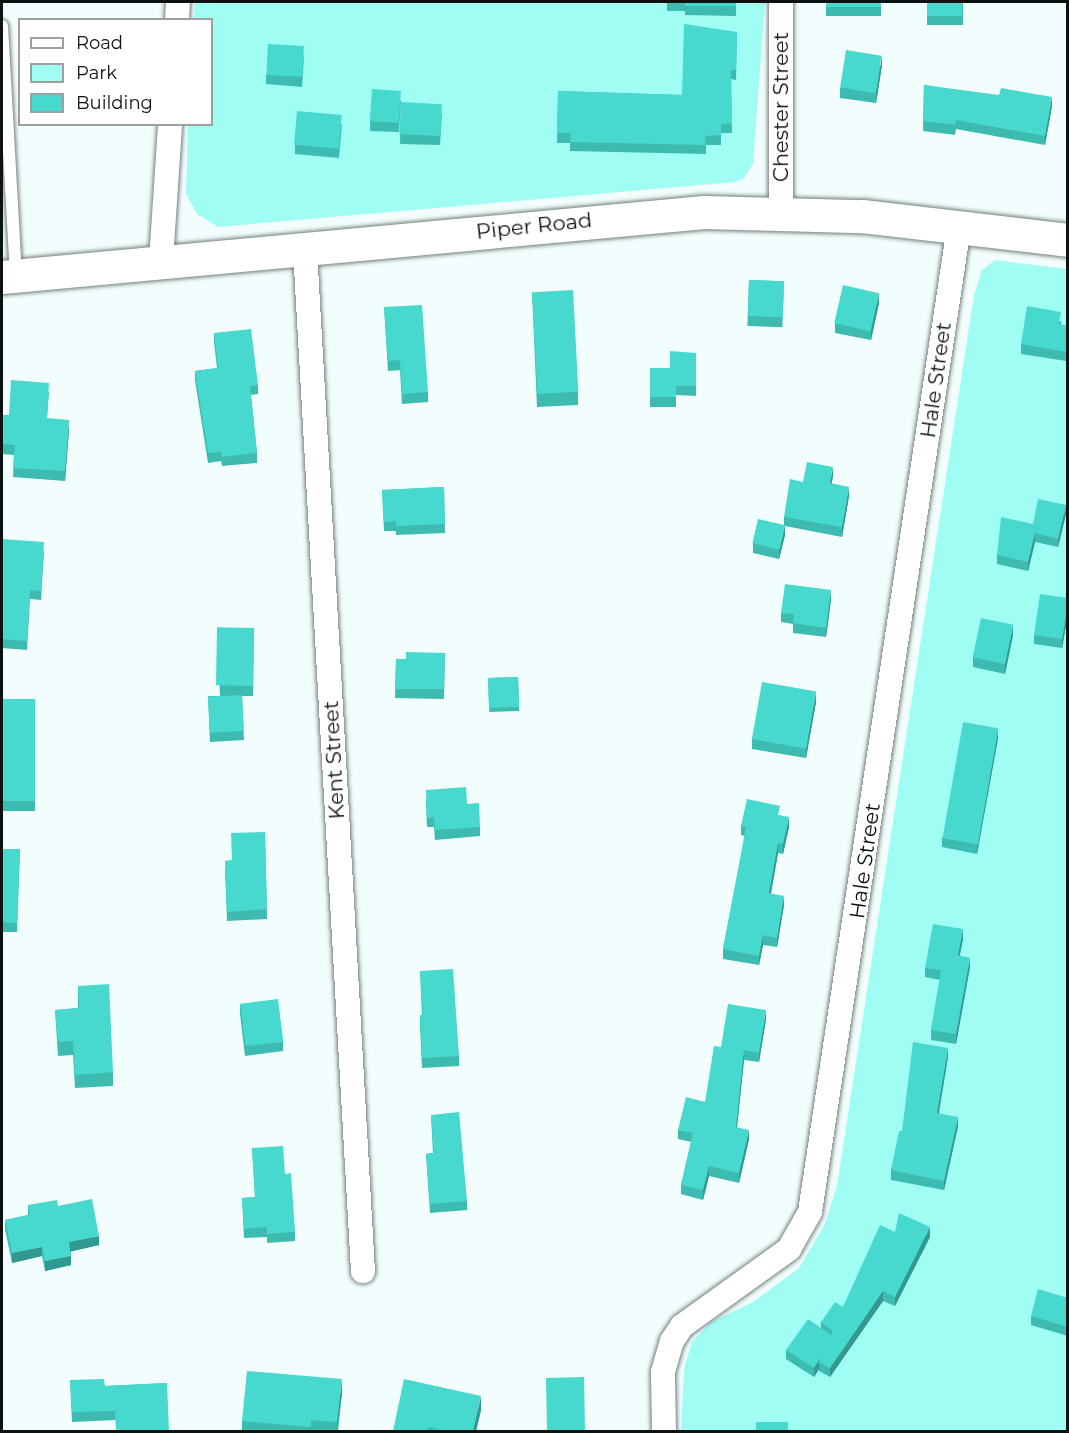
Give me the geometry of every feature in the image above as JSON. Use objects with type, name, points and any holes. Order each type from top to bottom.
[{"type":"main road","name":"Piper Road","points":[[9,276],[648,216],[781,212],[959,227],[1068,240]]},
{"type":"street","points":[[177,18],[178,2]]},
{"type":"street","name":"Chester Street","points":[[781,2],[781,212]]},
{"type":"street","points":[[161,261],[170,126]]},
{"type":"street","name":"Hale Street","points":[[664,1431],[663,1372],[672,1341],[688,1321],[789,1249],[810,1212],[959,227]]},
{"type":"street","name":"Kent Street","points":[[304,250],[363,1271]]},
{"type":"lane","points":[[2,26],[9,276]]},
{"type":"green space","points":[[195,2],[765,2],[753,164],[743,179],[735,182],[218,227],[197,214],[186,194],[188,126],[213,126],[213,18],[194,18]]},
{"type":"green space","points":[[995,260],[1067,269],[1067,1431],[681,1432],[684,1369],[692,1342],[711,1322],[753,1302],[799,1268],[824,1226],[837,1186],[974,295],[982,270]]},
{"type":"building","points":[[685,2],[736,2],[736,6],[685,6]]},
{"type":"building","points":[[826,2],[881,2],[881,7],[826,7]]},
{"type":"building","points":[[927,2],[962,2],[962,16],[927,16]]},
{"type":"building","points":[[684,24],[737,32],[736,70],[731,70],[732,123],[721,124],[721,135],[705,136],[706,145],[570,142],[571,133],[557,133],[558,91],[682,95]]},
{"type":"building","points":[[268,44],[304,46],[302,77],[266,75]]},
{"type":"building","points":[[846,50],[882,56],[876,93],[840,88]]},
{"type":"building","points":[[924,85],[999,95],[1001,88],[1052,97],[1045,136],[956,120],[955,125],[923,121]]},
{"type":"building","points":[[372,89],[401,91],[399,123],[370,121]]},
{"type":"building","points":[[401,102],[442,104],[440,136],[399,134]]},
{"type":"building","points":[[297,111],[342,115],[339,149],[294,145]]},
{"type":"building","points":[[749,280],[784,281],[783,317],[748,316]]},
{"type":"building","points":[[843,285],[879,293],[870,331],[834,323]]},
{"type":"building","points":[[573,290],[578,392],[537,394],[532,292]]},
{"type":"building","points":[[422,305],[428,392],[402,394],[400,360],[388,361],[384,307]]},
{"type":"building","points":[[1027,306],[1061,312],[1059,324],[1068,326],[1066,352],[1021,344]]},
{"type":"building","points":[[251,329],[258,385],[250,386],[257,453],[222,457],[221,452],[208,453],[195,371],[218,368],[214,333]]},
{"type":"building","points":[[670,351],[696,353],[696,386],[676,386],[676,397],[650,397],[650,368],[670,368]]},
{"type":"building","points":[[11,380],[49,383],[47,418],[69,420],[65,471],[13,468],[15,445],[2,444],[2,415],[9,415]]},
{"type":"building","points":[[807,462],[833,467],[830,483],[849,487],[842,527],[784,517],[790,479],[803,482]]},
{"type":"building","points":[[444,487],[445,524],[396,526],[396,521],[384,522],[382,490]]},
{"type":"building","points":[[1038,499],[1066,505],[1058,539],[1035,533],[1028,562],[997,555],[1001,517],[1033,524]]},
{"type":"building","points":[[758,519],[785,525],[780,550],[752,543]]},
{"type":"building","points":[[2,539],[44,542],[41,591],[30,590],[27,641],[2,639]]},
{"type":"building","points":[[785,584],[831,590],[826,628],[793,623],[794,614],[781,613]]},
{"type":"building","points":[[1040,594],[1068,598],[1062,639],[1034,635]]},
{"type":"building","points":[[981,618],[1013,625],[1005,664],[973,657]]},
{"type":"building","points":[[217,627],[254,628],[253,686],[216,685]]},
{"type":"building","points":[[406,652],[445,653],[444,689],[395,689],[396,659],[406,659]]},
{"type":"building","points":[[518,677],[519,707],[489,708],[488,678]]},
{"type":"building","points":[[762,682],[816,692],[806,749],[752,739]]},
{"type":"building","points":[[242,695],[244,731],[210,733],[208,697]]},
{"type":"building","points":[[2,699],[35,699],[35,801],[2,801]]},
{"type":"building","points":[[963,722],[998,728],[978,844],[943,838]]},
{"type":"building","points":[[466,787],[467,804],[479,803],[480,827],[435,830],[434,817],[427,818],[426,790]]},
{"type":"building","points":[[747,799],[780,806],[778,815],[789,817],[783,844],[778,843],[769,893],[784,896],[777,938],[763,935],[759,956],[723,949],[746,827],[741,826]]},
{"type":"building","points":[[265,832],[267,909],[227,912],[225,861],[232,860],[231,833]]},
{"type":"building","points":[[2,849],[20,849],[17,923],[2,922]]},
{"type":"building","points":[[933,924],[963,929],[958,955],[970,958],[956,1034],[931,1030],[941,970],[925,968]]},
{"type":"building","points":[[453,969],[459,1056],[422,1058],[420,1015],[423,1015],[420,971]]},
{"type":"building","points":[[109,984],[113,1072],[75,1075],[73,1041],[58,1042],[55,1010],[79,1008],[78,986]]},
{"type":"building","points":[[278,999],[283,1042],[246,1046],[240,1004]]},
{"type":"building","points":[[728,1004],[766,1010],[759,1053],[744,1050],[736,1127],[749,1130],[739,1173],[709,1166],[703,1190],[681,1185],[693,1133],[678,1130],[686,1097],[705,1102],[714,1046],[721,1047]]},
{"type":"building","points":[[913,1042],[948,1048],[937,1113],[958,1117],[944,1181],[891,1170],[899,1131],[902,1131]]},
{"type":"building","points":[[459,1112],[467,1201],[430,1204],[426,1154],[434,1153],[431,1115]]},
{"type":"building","points":[[283,1146],[285,1174],[291,1173],[295,1232],[267,1234],[267,1227],[244,1229],[242,1198],[255,1197],[252,1148]]},
{"type":"building","points":[[92,1199],[99,1236],[69,1242],[71,1256],[45,1261],[42,1247],[12,1253],[5,1220],[30,1215],[28,1205],[57,1200],[58,1206]]},
{"type":"building","points":[[899,1213],[930,1227],[895,1297],[883,1291],[830,1368],[819,1362],[821,1357],[814,1368],[786,1350],[808,1319],[831,1335],[833,1331],[821,1322],[835,1302],[843,1307],[880,1225],[895,1232]]},
{"type":"building","points":[[1038,1289],[1068,1298],[1068,1327],[1031,1316]]},
{"type":"building","points":[[247,1371],[342,1379],[337,1422],[311,1420],[311,1427],[242,1421]]},
{"type":"building","points":[[584,1377],[585,1430],[547,1431],[546,1378]]},
{"type":"building","points":[[104,1379],[105,1386],[167,1383],[169,1431],[116,1431],[115,1411],[72,1412],[70,1380]]},
{"type":"building","points":[[404,1379],[481,1396],[473,1431],[446,1431],[428,1427],[427,1431],[393,1431]]},
{"type":"building","points":[[756,1422],[788,1422],[788,1431],[756,1431]]}]
